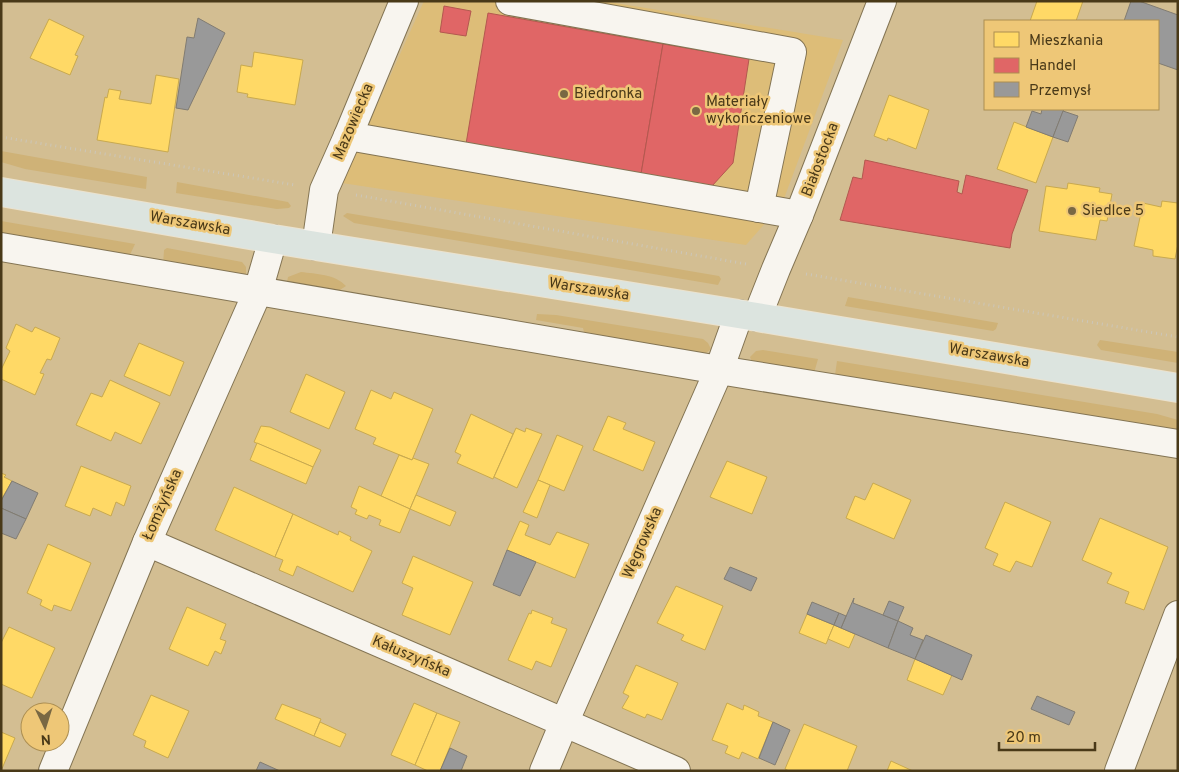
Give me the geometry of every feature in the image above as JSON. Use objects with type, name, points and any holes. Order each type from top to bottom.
[{"type":"main road","name":"Warszawska","points":[[1,192],[273,239],[1178,388]]},
{"type":"street","name":"Mazowiecka","points":[[316,246],[324,190],[404,1]]},
{"type":"street","points":[[510,1],[792,52],[759,208]]},
{"type":"street","name":"Białostocka","points":[[748,316],[776,269],[799,215],[882,1]]},
{"type":"street","points":[[348,136],[799,215]]},
{"type":"street","name":"Łomżyńska","points":[[53,771],[147,542],[258,291],[273,239]]},
{"type":"street","points":[[1,247],[719,370],[1178,444]]},
{"type":"street","name":"Węgrowska","points":[[544,771],[719,370],[748,316]]},
{"type":"street","name":"Kałuszyńska","points":[[147,542],[676,771]]},
{"type":"street","points":[[1119,771],[1178,615]]},
{"type":"path","points":[[1,137],[324,190],[1178,337]]},
{"type":"shaded area","points":[[424,1],[603,1],[843,40],[782,204],[746,245],[342,183]]},
{"type":"shaded area","points":[[1,151],[147,177],[146,189],[25,169],[1,162]]},
{"type":"shaded area","points":[[177,182],[288,202],[291,206],[289,208],[277,209],[176,193]]},
{"type":"shaded area","points":[[347,213],[719,276],[721,279],[718,285],[354,223],[343,216]]},
{"type":"shaded area","points":[[1,221],[135,244],[128,259],[1,237]]},
{"type":"shaded area","points":[[167,248],[242,262],[246,267],[246,274],[237,279],[163,265],[164,250]]},
{"type":"shaded area","points":[[301,272],[331,277],[346,286],[335,293],[287,282],[288,277]]},
{"type":"shaded area","points":[[848,297],[998,323],[993,331],[845,306]]},
{"type":"shaded area","points":[[537,314],[556,315],[703,339],[711,349],[699,355],[585,336],[583,328],[536,320]]},
{"type":"shaded area","points":[[1100,340],[1178,352],[1178,363],[1101,350],[1097,345]]},
{"type":"shaded area","points":[[763,350],[818,359],[814,373],[753,364],[750,357],[756,351]]},
{"type":"shaded area","points":[[837,361],[1157,414],[1178,420],[1178,436],[835,375]]},
{"type":"building: Mieszkania","points":[[1037,1],[1083,1],[1076,20],[1030,20]]},
{"type":"building: Mieszkania","points":[[49,19],[84,36],[75,55],[78,56],[70,75],[30,58]]},
{"type":"building: Mieszkania","points":[[254,52],[303,60],[295,105],[247,97],[248,94],[237,92],[241,65],[252,67]]},
{"type":"building: Mieszkania","points":[[156,75],[179,79],[168,152],[97,140],[105,97],[107,98],[109,89],[121,91],[119,99],[151,104]]},
{"type":"building: Mieszkania","points":[[889,95],[929,110],[916,149],[888,138],[887,141],[874,136]]},
{"type":"building: Mieszkania","points":[[1014,122],[1053,137],[1036,183],[997,169]]},
{"type":"building: Mieszkania","points":[[1068,183],[1100,188],[1099,192],[1112,194],[1107,221],[1100,220],[1096,240],[1039,231],[1046,186],[1067,189]]},
{"type":"building: Mieszkania","points":[[1162,201],[1178,203],[1178,244],[1175,259],[1153,256],[1153,250],[1134,246],[1143,203],[1161,207]]},
{"type":"building: Mieszkania","points":[[16,324],[32,332],[35,327],[60,338],[51,360],[47,359],[40,373],[44,374],[35,395],[1,379],[1,370],[10,351],[6,348]]},
{"type":"building: Mieszkania","points":[[139,343],[184,362],[170,396],[124,376]]},
{"type":"building: Mieszkania","points":[[306,374],[345,392],[329,429],[290,412]]},
{"type":"building: Mieszkania","points":[[110,380],[160,403],[141,444],[115,432],[111,441],[76,425],[91,393],[102,397]]},
{"type":"building: Mieszkania","points":[[371,390],[391,399],[394,392],[433,409],[412,460],[373,444],[376,438],[355,429]]},
{"type":"building: Mieszkania","points":[[471,414],[513,434],[493,479],[457,463],[461,455],[455,452]]},
{"type":"building: Mieszkania","points":[[608,416],[626,423],[623,429],[655,442],[643,471],[593,450]]},
{"type":"building: Mieszkania","points":[[261,426],[270,427],[321,450],[313,467],[254,442]]},
{"type":"building: Mieszkania","points":[[516,428],[525,432],[526,428],[542,434],[517,488],[494,477]]},
{"type":"building: Mieszkania","points":[[557,435],[583,446],[564,491],[538,480]]},
{"type":"building: Mieszkania","points":[[257,443],[313,467],[306,484],[250,460]]},
{"type":"building: Mieszkania","points":[[399,455],[429,464],[410,509],[381,496]]},
{"type":"building: Mieszkania","points":[[727,461],[767,477],[752,514],[710,497]]},
{"type":"building: Mieszkania","points":[[81,466],[131,486],[124,506],[116,502],[111,516],[93,508],[90,516],[65,506]]},
{"type":"building: Mieszkania","points":[[1,473],[12,481],[1,500]]},
{"type":"building: Mieszkania","points":[[538,480],[550,485],[537,518],[523,512]]},
{"type":"building: Mieszkania","points":[[873,483],[911,500],[894,539],[846,518],[855,496],[865,500]]},
{"type":"building: Mieszkania","points":[[359,486],[410,509],[400,533],[379,525],[381,520],[369,515],[367,519],[355,514],[357,510],[351,507]]},
{"type":"building: Mieszkania","points":[[234,487],[293,514],[275,557],[215,530]]},
{"type":"building: Mieszkania","points":[[416,495],[456,512],[450,526],[410,509]]},
{"type":"building: Mieszkania","points":[[1005,502],[1051,522],[1032,567],[1016,561],[1010,572],[993,565],[998,554],[985,548]]},
{"type":"building: Mieszkania","points":[[293,514],[338,535],[339,531],[351,537],[350,540],[372,551],[353,592],[297,566],[293,576],[279,570],[283,560],[275,557]]},
{"type":"building: Mieszkania","points":[[1100,518],[1168,547],[1144,610],[1125,603],[1129,592],[1107,583],[1112,573],[1082,560]]},
{"type":"building: Mieszkania","points":[[520,521],[529,525],[525,535],[550,545],[557,532],[589,544],[575,578],[507,550]]},
{"type":"building: Mieszkania","points":[[48,544],[91,563],[71,611],[54,605],[52,611],[40,605],[42,600],[27,593]]},
{"type":"building: Mieszkania","points":[[413,556],[473,582],[450,635],[402,615],[413,588],[402,583]]},
{"type":"building: Mieszkania","points":[[676,586],[723,606],[705,650],[681,640],[684,635],[657,623]]},
{"type":"building: Mieszkania","points":[[187,607],[226,624],[220,639],[226,641],[221,654],[215,651],[208,666],[169,649]]},
{"type":"building: Mieszkania","points":[[532,610],[553,618],[551,623],[567,629],[551,667],[536,661],[532,670],[508,660]]},
{"type":"building: Mieszkania","points":[[807,614],[834,625],[826,644],[799,633]]},
{"type":"building: Mieszkania","points":[[834,625],[855,634],[849,648],[828,639]]},
{"type":"building: Mieszkania","points":[[9,627],[55,648],[32,698],[1,684],[1,643]]},
{"type":"building: Mieszkania","points":[[915,659],[952,675],[943,695],[907,680]]},
{"type":"building: Mieszkania","points":[[636,665],[678,683],[662,720],[647,714],[645,718],[622,708],[629,696],[623,693]]},
{"type":"building: Mieszkania","points":[[151,695],[189,711],[168,758],[144,747],[146,741],[133,735]]},
{"type":"building: Mieszkania","points":[[414,703],[437,713],[415,765],[391,755]]},
{"type":"building: Mieszkania","points":[[727,703],[743,710],[744,705],[759,712],[758,716],[773,722],[758,759],[742,752],[739,759],[725,753],[728,746],[712,740]]},
{"type":"building: Mieszkania","points":[[282,704],[321,719],[314,736],[275,719]]},
{"type":"building: Mieszkania","points":[[437,713],[460,722],[440,771],[428,771],[415,765]]},
{"type":"building: Mieszkania","points":[[320,722],[346,734],[340,747],[314,736]]},
{"type":"building: Mieszkania","points":[[804,724],[857,746],[847,771],[789,771],[785,769]]},
{"type":"building: Mieszkania","points":[[1,732],[15,738],[1,771]]},
{"type":"building: Mieszkania","points":[[891,761],[913,771],[887,771]]},
{"type":"building: Handel","points":[[444,6],[471,11],[466,36],[440,32]]},
{"type":"building: Handel","name":"Biedronka","points":[[488,13],[663,44],[641,174],[466,144]]},
{"type":"building: Handel","name":"Materiały wykończeniowe","points":[[663,44],[749,59],[733,163],[712,186],[641,174]]},
{"type":"building: Handel","points":[[865,160],[959,181],[957,192],[962,194],[966,175],[1028,190],[1012,234],[1010,248],[840,220],[853,177],[862,179]]},
{"type":"building: Przemysł","points":[[1131,1],[1139,1],[1178,15],[1178,70],[1159,63],[1159,20],[1124,20]]},
{"type":"building: Przemysł","points":[[198,18],[225,33],[188,110],[176,108],[187,37],[194,38]]},
{"type":"building: Przemysł","points":[[1042,110],[1064,110],[1053,137],[1026,127],[1032,111],[1041,114]]},
{"type":"building: Przemysł","points":[[1063,111],[1078,116],[1068,142],[1053,137]]},
{"type":"building: Przemysł","points":[[12,481],[38,493],[26,519],[1,508],[1,501]]},
{"type":"building: Przemysł","points":[[1,508],[26,519],[16,539],[1,533]]},
{"type":"building: Przemysł","points":[[507,550],[536,562],[520,596],[493,585]]},
{"type":"building: Przemysł","points":[[730,567],[757,578],[751,591],[724,579]]},
{"type":"building: Przemysł","points":[[854,598],[853,603],[898,621],[888,648],[841,628]]},
{"type":"building: Przemysł","points":[[889,601],[904,607],[898,621],[883,615]]},
{"type":"building: Przemysł","points":[[812,602],[839,613],[834,625],[807,614]]},
{"type":"building: Przemysł","points":[[839,613],[846,616],[841,628],[834,625]]},
{"type":"building: Przemysł","points":[[898,621],[913,628],[910,635],[923,640],[915,659],[888,648]]},
{"type":"building: Przemysł","points":[[926,635],[972,655],[962,680],[915,659]]},
{"type":"building: Przemysł","points":[[1037,696],[1075,712],[1069,725],[1031,709]]},
{"type":"building: Przemysł","points":[[773,722],[790,730],[775,765],[759,758]]},
{"type":"building: Przemysł","points":[[450,748],[467,756],[461,771],[440,771]]},
{"type":"building: Przemysł","points":[[260,762],[280,771],[256,771]]},
{"type":"place","name":"Biedronka","points":[[564,94]]},
{"type":"place","name":"Materiały wykończeniowe","points":[[696,111]]},
{"type":"place","name":"Siedlce 5","points":[[1072,211]]}]
